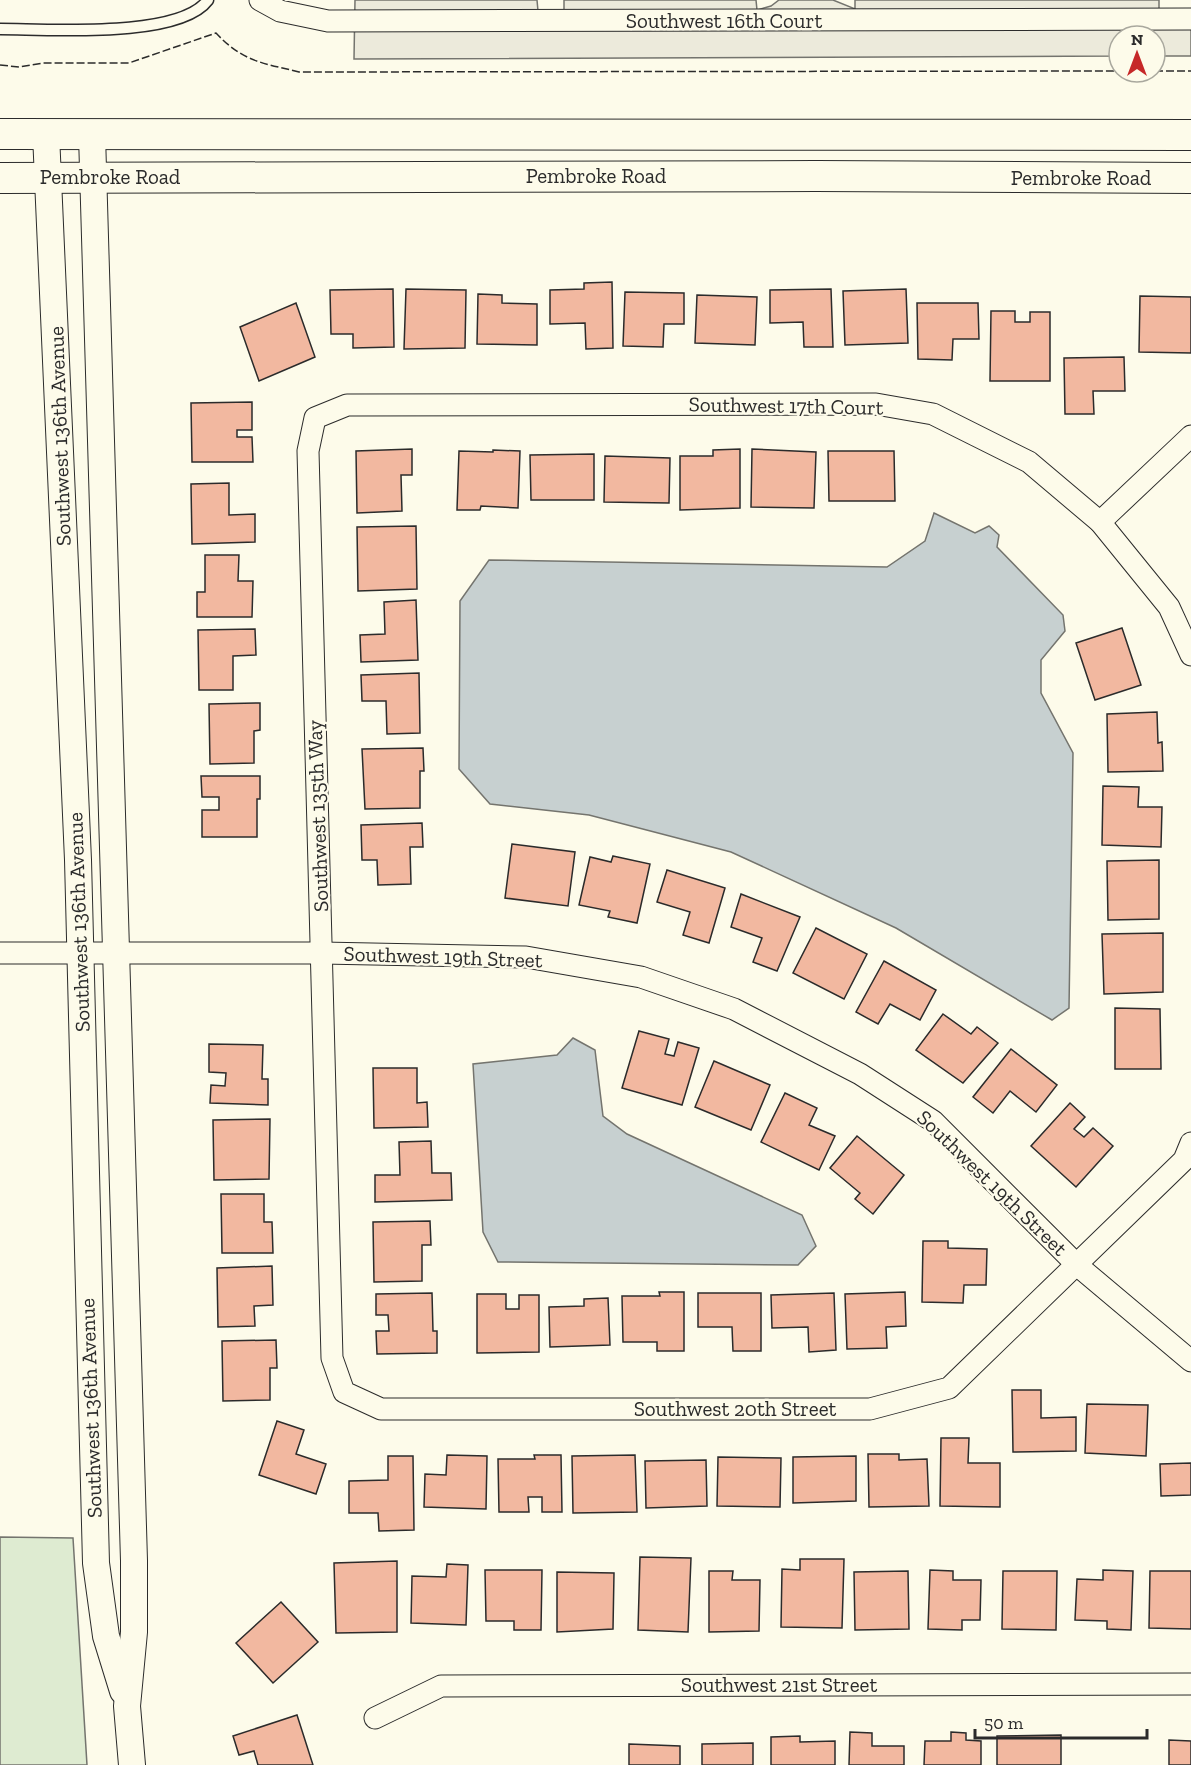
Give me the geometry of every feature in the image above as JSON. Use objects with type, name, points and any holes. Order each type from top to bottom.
[{"type":"main road","name":"Pembroke Road","points":[[0,134],[1191,135]]},
{"type":"main road","name":"Pembroke Road","points":[[0,178],[816,176],[1191,178]]},
{"type":"street","name":"Southwest 16th Court","points":[[260,0],[280,11],[328,21],[805,10],[1191,20]]},
{"type":"street","name":"Southwest 136th Avenue","points":[[46,134],[58,369],[80,953],[96,1563],[106,1636],[128,1706]]},
{"type":"street","name":"Southwest 136th Avenue","points":[[92,135],[97,382],[118,952],[134,1561],[134,1632],[128,1706],[132,1765]]},
{"type":"street","name":"Southwest 17th Court","points":[[315,418],[347,405],[876,404],[933,414],[1029,462],[1100,522],[1169,607],[1191,655]]},
{"type":"street","name":"Southwest 135th Way","points":[[315,418],[308,451],[332,1358],[344,1392]]},
{"type":"street","points":[[1100,522],[1191,436]]},
{"type":"street","name":"Southwest 19th Street","points":[[0,953],[322,952],[526,957],[641,977],[734,1009],[860,1074],[933,1121],[1078,1266],[1191,1360]]},
{"type":"street","name":"Southwest 20th Street","points":[[344,1392],[381,1409],[870,1409],[949,1388],[1078,1266],[1184,1160],[1191,1143]]},
{"type":"street","name":"Southwest 21st Street","points":[[375,1718],[441,1686],[1191,1684]]},
{"type":"lane","points":[[0,28],[158,26],[201,10],[208,0]]},
{"type":"green space","points":[[0,1537],[73,1538],[87,1765],[0,1765]]},
{"type":"shaded area","points":[[355,0],[537,0],[538,11],[564,11],[564,0],[756,0],[757,10],[771,6],[779,0],[833,0],[855,9],[855,0],[1159,0],[1159,12],[1191,11],[1191,56],[1167,56],[1167,24],[1107,24],[1107,56],[354,59]]},
{"type":"shaded area","points":[[934,513],[975,533],[989,526],[999,535],[997,547],[1063,615],[1065,631],[1041,660],[1041,693],[1073,753],[1069,1008],[1052,1020],[896,928],[731,852],[589,815],[490,804],[459,769],[460,601],[489,560],[887,567],[925,541]]},
{"type":"shaded area","points":[[573,1038],[595,1050],[603,1116],[627,1134],[802,1215],[816,1246],[798,1265],[498,1262],[483,1232],[473,1064],[557,1055]]},
{"type":"building","points":[[612,282],[613,348],[586,349],[585,323],[550,324],[550,290],[584,289],[584,283]]},
{"type":"building","points":[[393,289],[394,347],[353,348],[353,334],[331,334],[330,290]]},
{"type":"building","points":[[406,289],[466,290],[465,348],[404,349]]},
{"type":"building","points":[[831,289],[833,347],[804,347],[803,322],[770,323],[770,290]]},
{"type":"building","points":[[906,289],[908,343],[845,345],[843,291]]},
{"type":"building","points":[[625,292],[684,293],[684,324],[664,324],[663,347],[623,346]]},
{"type":"building","points":[[478,294],[502,295],[502,303],[537,304],[537,345],[477,344]]},
{"type":"building","points":[[697,295],[757,297],[755,345],[695,343]]},
{"type":"building","points":[[1140,296],[1191,297],[1191,353],[1139,352]]},
{"type":"building","points":[[296,303],[315,357],[259,381],[240,327]]},
{"type":"building","points":[[917,303],[978,303],[979,339],[953,339],[952,360],[918,359]]},
{"type":"building","points":[[991,311],[1015,311],[1015,322],[1030,322],[1030,312],[1050,312],[1050,381],[990,381]]},
{"type":"building","points":[[1124,357],[1125,391],[1093,391],[1094,414],[1065,414],[1064,358]]},
{"type":"building","points":[[252,402],[252,430],[237,430],[237,437],[252,437],[253,462],[192,462],[191,403]]},
{"type":"building","points":[[412,449],[412,475],[401,475],[402,511],[357,513],[356,451]]},
{"type":"building","points":[[740,449],[740,508],[680,510],[680,456],[713,456],[713,450]]},
{"type":"building","points":[[752,449],[816,452],[814,508],[751,507]]},
{"type":"building","points":[[493,450],[520,451],[518,508],[481,506],[480,510],[457,510],[459,451],[493,452]]},
{"type":"building","points":[[828,451],[894,451],[895,501],[829,501]]},
{"type":"building","points":[[594,454],[594,500],[531,500],[530,455]]},
{"type":"building","points":[[605,456],[670,458],[669,503],[604,502]]},
{"type":"building","points":[[229,483],[229,515],[255,514],[255,542],[192,544],[191,484]]},
{"type":"building","points":[[416,526],[417,589],[358,591],[357,527]]},
{"type":"building","points":[[205,555],[239,555],[238,581],[253,581],[252,617],[197,617],[197,592],[205,592]]},
{"type":"building","points":[[416,600],[418,660],[361,662],[360,635],[385,634],[384,602]]},
{"type":"building","points":[[1122,628],[1141,685],[1095,700],[1076,643]]},
{"type":"building","points":[[255,629],[256,655],[233,656],[233,690],[199,690],[198,630]]},
{"type":"building","points":[[419,673],[420,733],[387,734],[386,701],[362,701],[361,675]]},
{"type":"building","points":[[260,703],[260,730],[254,731],[254,763],[210,764],[209,704]]},
{"type":"building","points":[[1157,712],[1158,743],[1162,742],[1163,771],[1108,772],[1107,714]]},
{"type":"building","points":[[423,748],[424,771],[420,771],[420,808],[365,809],[362,749]]},
{"type":"building","points":[[201,776],[260,776],[260,799],[257,799],[257,837],[202,837],[202,810],[219,810],[219,797],[202,797]]},
{"type":"building","points":[[1103,786],[1139,787],[1138,807],[1162,807],[1161,847],[1102,845]]},
{"type":"building","points":[[422,823],[423,847],[410,847],[411,884],[378,885],[377,860],[362,860],[361,825]]},
{"type":"building","points":[[512,844],[575,852],[568,906],[505,898]]},
{"type":"building","points":[[613,856],[650,864],[637,923],[608,917],[610,911],[579,905],[590,857],[611,862]]},
{"type":"building","points":[[1159,860],[1159,919],[1108,920],[1107,861]]},
{"type":"building","points":[[667,870],[725,888],[709,943],[683,935],[690,912],[657,902]]},
{"type":"building","points":[[741,894],[800,917],[777,971],[753,962],[762,938],[731,927]]},
{"type":"building","points":[[816,928],[867,954],[844,999],[793,973]]},
{"type":"building","points":[[1163,933],[1163,992],[1104,994],[1102,934]]},
{"type":"building","points":[[884,961],[936,990],[920,1020],[890,1004],[878,1024],[856,1012]]},
{"type":"building","points":[[1115,1008],[1160,1009],[1161,1069],[1115,1069]]},
{"type":"building","points":[[943,1014],[971,1034],[977,1027],[998,1043],[963,1083],[916,1050]]},
{"type":"building","points":[[639,1031],[669,1039],[665,1054],[674,1056],[678,1042],[699,1048],[682,1105],[622,1088]]},
{"type":"building","points":[[209,1044],[263,1045],[262,1079],[268,1079],[268,1105],[210,1103],[211,1085],[225,1086],[226,1073],[209,1072]]},
{"type":"building","points":[[1011,1049],[1057,1085],[1036,1112],[1010,1091],[993,1113],[973,1097]]},
{"type":"building","points":[[714,1061],[770,1085],[751,1130],[695,1107]]},
{"type":"building","points":[[373,1068],[417,1068],[417,1103],[427,1102],[428,1127],[374,1128]]},
{"type":"building","points":[[785,1093],[817,1108],[809,1125],[835,1136],[819,1170],[761,1142]]},
{"type":"building","points":[[1070,1103],[1085,1117],[1074,1129],[1084,1137],[1093,1128],[1113,1146],[1076,1187],[1031,1146]]},
{"type":"building","points":[[270,1119],[269,1179],[214,1180],[213,1120]]},
{"type":"building","points":[[857,1136],[904,1175],[873,1214],[855,1199],[860,1193],[830,1168]]},
{"type":"building","points":[[431,1141],[432,1173],[451,1173],[452,1200],[375,1202],[375,1175],[400,1175],[399,1142]]},
{"type":"building","points":[[221,1194],[264,1194],[264,1222],[272,1222],[273,1253],[222,1253]]},
{"type":"building","points":[[430,1221],[431,1245],[422,1245],[422,1281],[374,1282],[373,1222]]},
{"type":"building","points":[[923,1241],[948,1241],[948,1248],[987,1249],[986,1285],[964,1285],[963,1303],[922,1302]]},
{"type":"building","points":[[272,1266],[273,1305],[254,1306],[255,1326],[218,1327],[217,1268]]},
{"type":"building","points":[[659,1292],[684,1292],[684,1351],[657,1351],[657,1342],[623,1342],[622,1296],[660,1296]]},
{"type":"building","points":[[905,1292],[906,1326],[886,1327],[887,1348],[847,1349],[845,1294]]},
{"type":"building","points":[[432,1293],[433,1331],[437,1331],[437,1353],[377,1354],[376,1331],[389,1331],[388,1315],[376,1315],[376,1294]]},
{"type":"building","points":[[698,1293],[761,1293],[761,1351],[733,1351],[732,1327],[698,1327]]},
{"type":"building","points":[[834,1293],[836,1350],[809,1352],[808,1327],[772,1328],[771,1295]]},
{"type":"building","points":[[477,1294],[506,1294],[506,1309],[519,1309],[519,1295],[539,1295],[539,1352],[477,1353]]},
{"type":"building","points":[[608,1298],[610,1345],[550,1347],[549,1307],[584,1306],[584,1299]]},
{"type":"building","points":[[276,1340],[277,1368],[270,1368],[270,1400],[223,1401],[222,1341]]},
{"type":"building","points":[[1012,1390],[1041,1390],[1041,1418],[1076,1417],[1076,1451],[1013,1452]]},
{"type":"building","points":[[1087,1404],[1148,1405],[1146,1456],[1085,1453]]},
{"type":"building","points":[[277,1421],[304,1430],[296,1454],[326,1464],[316,1494],[259,1475]]},
{"type":"building","points":[[941,1438],[969,1438],[968,1463],[1000,1463],[1000,1507],[940,1506]]},
{"type":"building","points":[[868,1454],[899,1454],[899,1460],[927,1459],[929,1506],[869,1507]]},
{"type":"building","points":[[447,1455],[487,1456],[486,1509],[424,1507],[425,1474],[446,1475]]},
{"type":"building","points":[[534,1455],[561,1455],[562,1512],[542,1512],[542,1497],[528,1497],[529,1512],[499,1512],[498,1459],[535,1459]]},
{"type":"building","points":[[635,1455],[637,1512],[573,1513],[572,1456]]},
{"type":"building","points":[[388,1456],[413,1456],[414,1530],[379,1531],[378,1513],[349,1513],[349,1481],[388,1480]]},
{"type":"building","points":[[856,1456],[856,1501],[793,1503],[793,1457]]},
{"type":"building","points":[[718,1457],[781,1458],[780,1507],[717,1506]]},
{"type":"building","points":[[706,1460],[707,1506],[646,1508],[645,1461]]},
{"type":"building","points":[[1191,1463],[1191,1495],[1161,1496],[1160,1464]]},
{"type":"building","points":[[640,1557],[691,1558],[688,1632],[638,1630]]},
{"type":"building","points":[[800,1559],[844,1559],[842,1628],[781,1627],[782,1569],[800,1570]]},
{"type":"building","points":[[397,1561],[397,1632],[336,1633],[334,1563]]},
{"type":"building","points":[[447,1564],[468,1565],[466,1625],[411,1623],[412,1576],[446,1577]]},
{"type":"building","points":[[485,1570],[542,1570],[541,1630],[514,1630],[514,1621],[486,1621]]},
{"type":"building","points":[[930,1570],[953,1571],[953,1580],[981,1580],[980,1620],[962,1620],[962,1630],[928,1629]]},
{"type":"building","points":[[1103,1570],[1133,1571],[1131,1630],[1107,1629],[1107,1621],[1075,1620],[1077,1579],[1103,1580]]},
{"type":"building","points":[[709,1571],[733,1571],[732,1580],[760,1580],[759,1631],[709,1632]]},
{"type":"building","points":[[908,1571],[909,1629],[855,1630],[854,1572]]},
{"type":"building","points":[[1003,1571],[1057,1571],[1056,1630],[1002,1629]]},
{"type":"building","points":[[1150,1571],[1191,1571],[1191,1629],[1149,1628]]},
{"type":"building","points":[[557,1572],[614,1573],[613,1629],[557,1632]]},
{"type":"building","points":[[281,1602],[318,1642],[273,1683],[236,1643]]},
{"type":"building","points":[[297,1715],[313,1765],[258,1765],[254,1751],[239,1755],[233,1736]]},
{"type":"building","points":[[850,1732],[872,1733],[872,1746],[904,1746],[904,1765],[849,1765]]},
{"type":"building","points":[[951,1732],[966,1733],[966,1740],[981,1741],[981,1765],[924,1765],[925,1741],[951,1741]]},
{"type":"building","points":[[1061,1735],[1061,1765],[997,1765],[997,1736]]},
{"type":"building","points":[[800,1736],[800,1742],[835,1741],[835,1765],[771,1765],[771,1737]]},
{"type":"building","points":[[1169,1740],[1191,1741],[1191,1765],[1169,1765]]},
{"type":"building","points":[[753,1743],[753,1765],[702,1765],[702,1744]]},
{"type":"building","points":[[629,1744],[680,1746],[680,1765],[629,1765]]},
{"type":"fence","points":[[0,65],[19,67],[43,63],[129,63],[216,33],[245,56],[299,72],[1107,71]]},
{"type":"fence","points":[[1167,71],[1191,71]]}]
